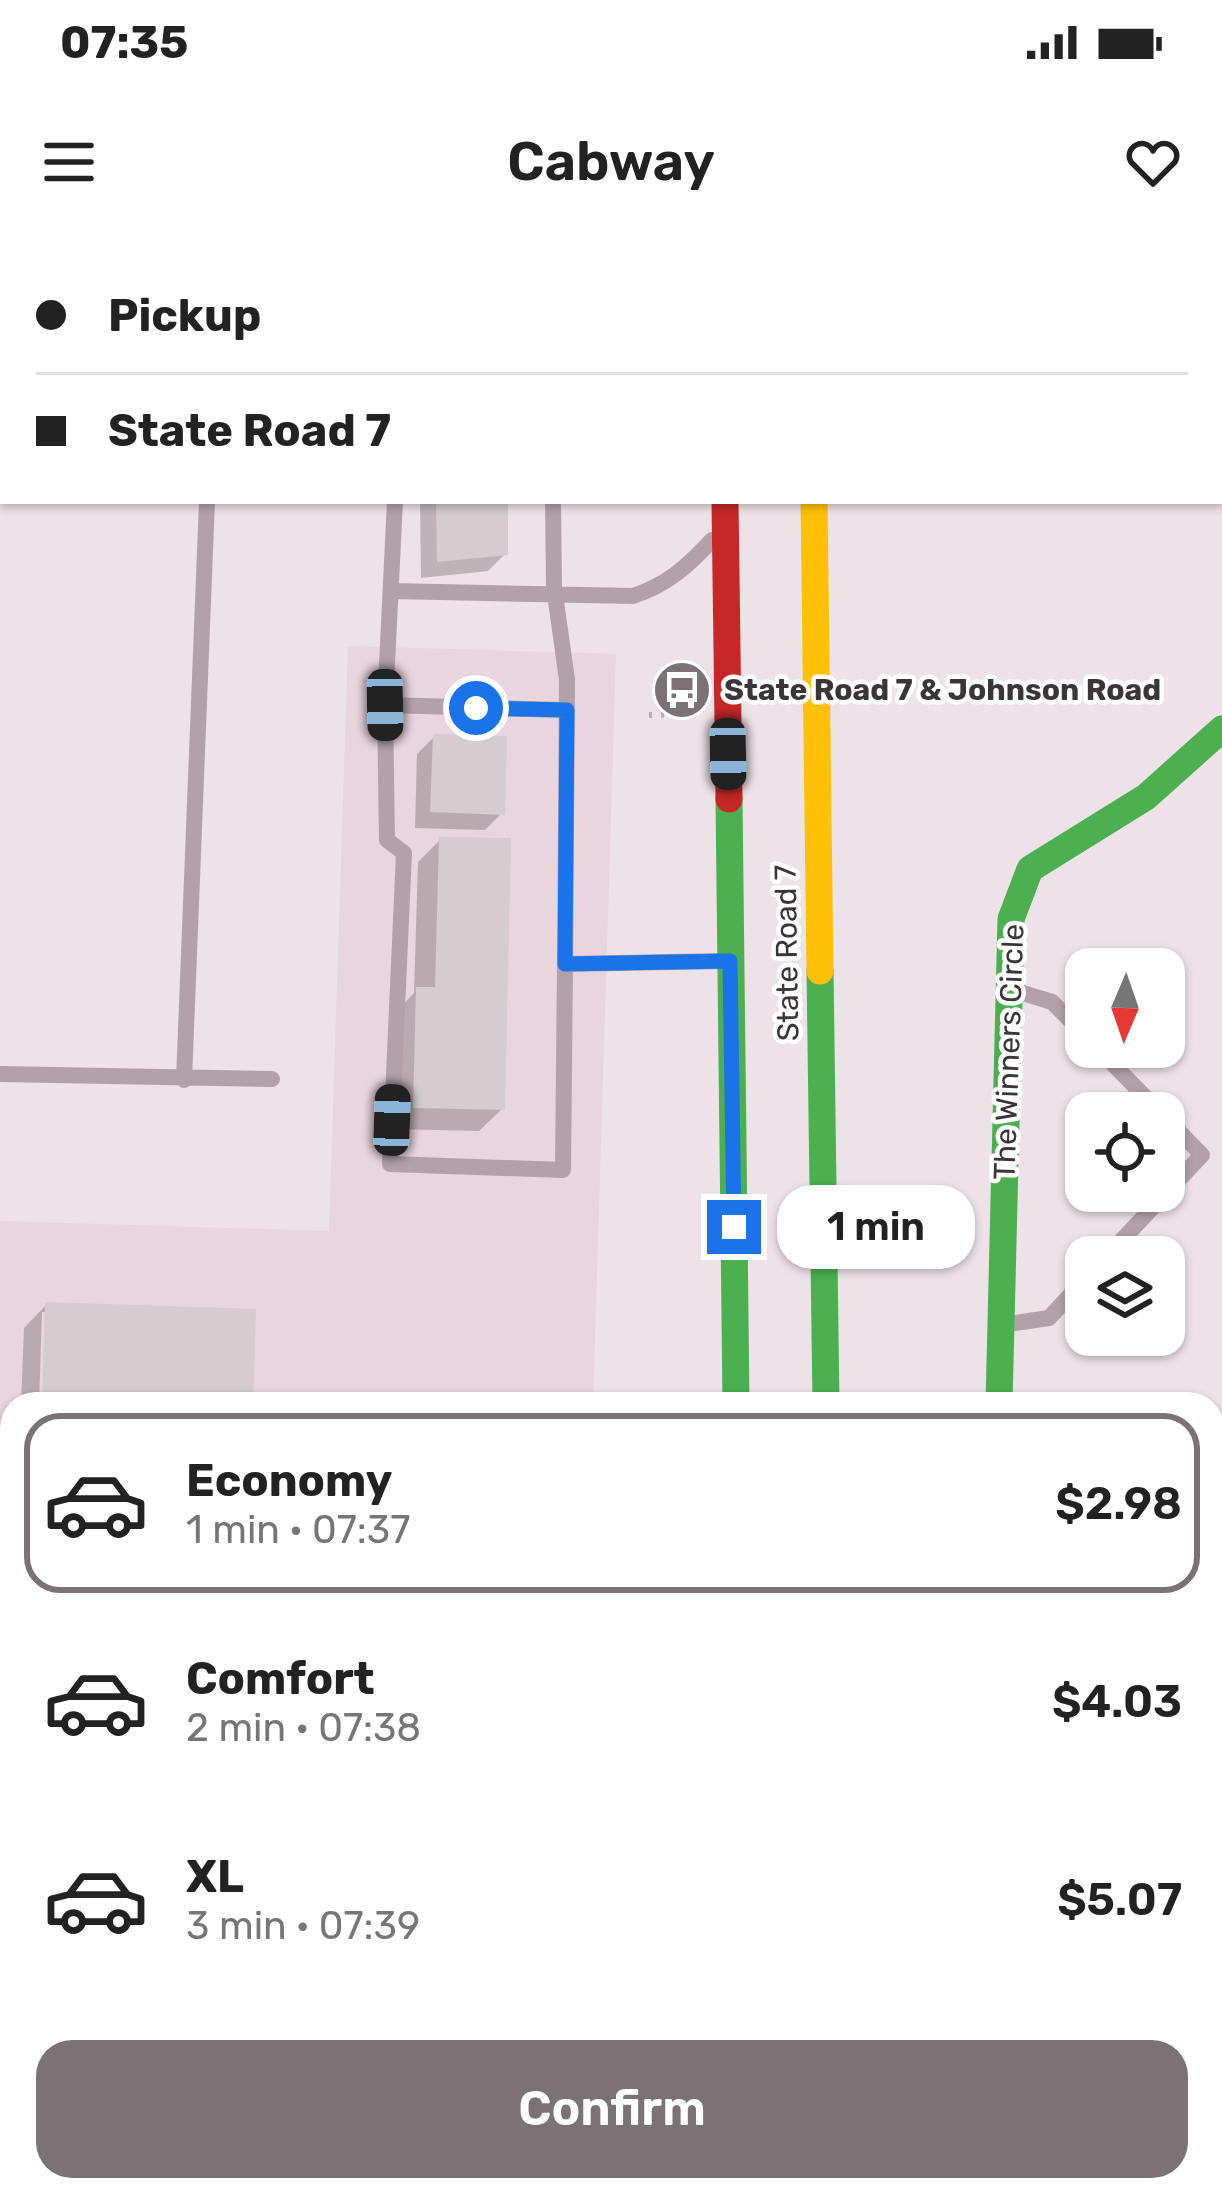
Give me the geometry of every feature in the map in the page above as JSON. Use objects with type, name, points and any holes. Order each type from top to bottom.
[{"type":"main road","name":"State Road 7","points":[[814,504],[826,1392]]},
{"type":"main road","name":"State Road 7","points":[[725,514],[736,1392]]},
{"type":"main road","name":"The Winners Circle","points":[[999,1392],[1011,919],[1030,869],[1146,797],[1222,729]]},
{"type":"lane","points":[[184,1080],[207,504]]},
{"type":"lane","points":[[395,504],[385,705],[386,840],[404,854],[390,1164],[562,1170],[567,710],[555,597],[553,504]]},
{"type":"lane","points":[[392,591],[633,596],[658,588],[685,569],[725,514]]},
{"type":"lane","points":[[385,705],[567,710]]},
{"type":"lane","points":[[565,964],[730,961]]},
{"type":"lane","points":[[1009,988],[1052,1001],[1065,1014]]},
{"type":"lane","points":[[1116,1068],[1140,1092]]},
{"type":"lane","points":[[0,1074],[272,1079]]},
{"type":"lane","points":[[1185,1138],[1202,1155],[1185,1173]]},
{"type":"lane","points":[[1126,1236],[1148,1212]]},
{"type":"lane","points":[[1001,1325],[1048,1318],[1065,1300]]},
{"type":"shaded area","points":[[348,646],[616,654],[593,1392],[0,1392],[0,1221],[329,1231]]},
{"type":"building","points":[[436,504],[508,504],[508,555],[437,562]]},
{"type":"building","points":[[433,734],[507,736],[505,815],[430,812]]},
{"type":"building","points":[[439,837],[511,838],[505,1110],[413,1108],[416,987],[435,987]]},
{"type":"building","points":[[45,1302],[256,1309],[253,1392],[42,1392]]},
{"type":"traffic: fast","points":[[999,1392],[1011,919],[1030,869],[1146,797],[1222,729]]},
{"type":"traffic: fast","points":[[729,799],[736,1392]]},
{"type":"traffic: fast","points":[[820,971],[826,1392]]},
{"type":"traffic: slow","points":[[814,504],[820,971]]},
{"type":"traffic: jam","points":[[725,504],[729,799]]},
{"type":"place","name":"State Road 7 & Johnson Road","points":[[682,690]]},
{"type":"route","points":[[476,708],[567,710],[565,964],[730,961],[734,1227]]}]
